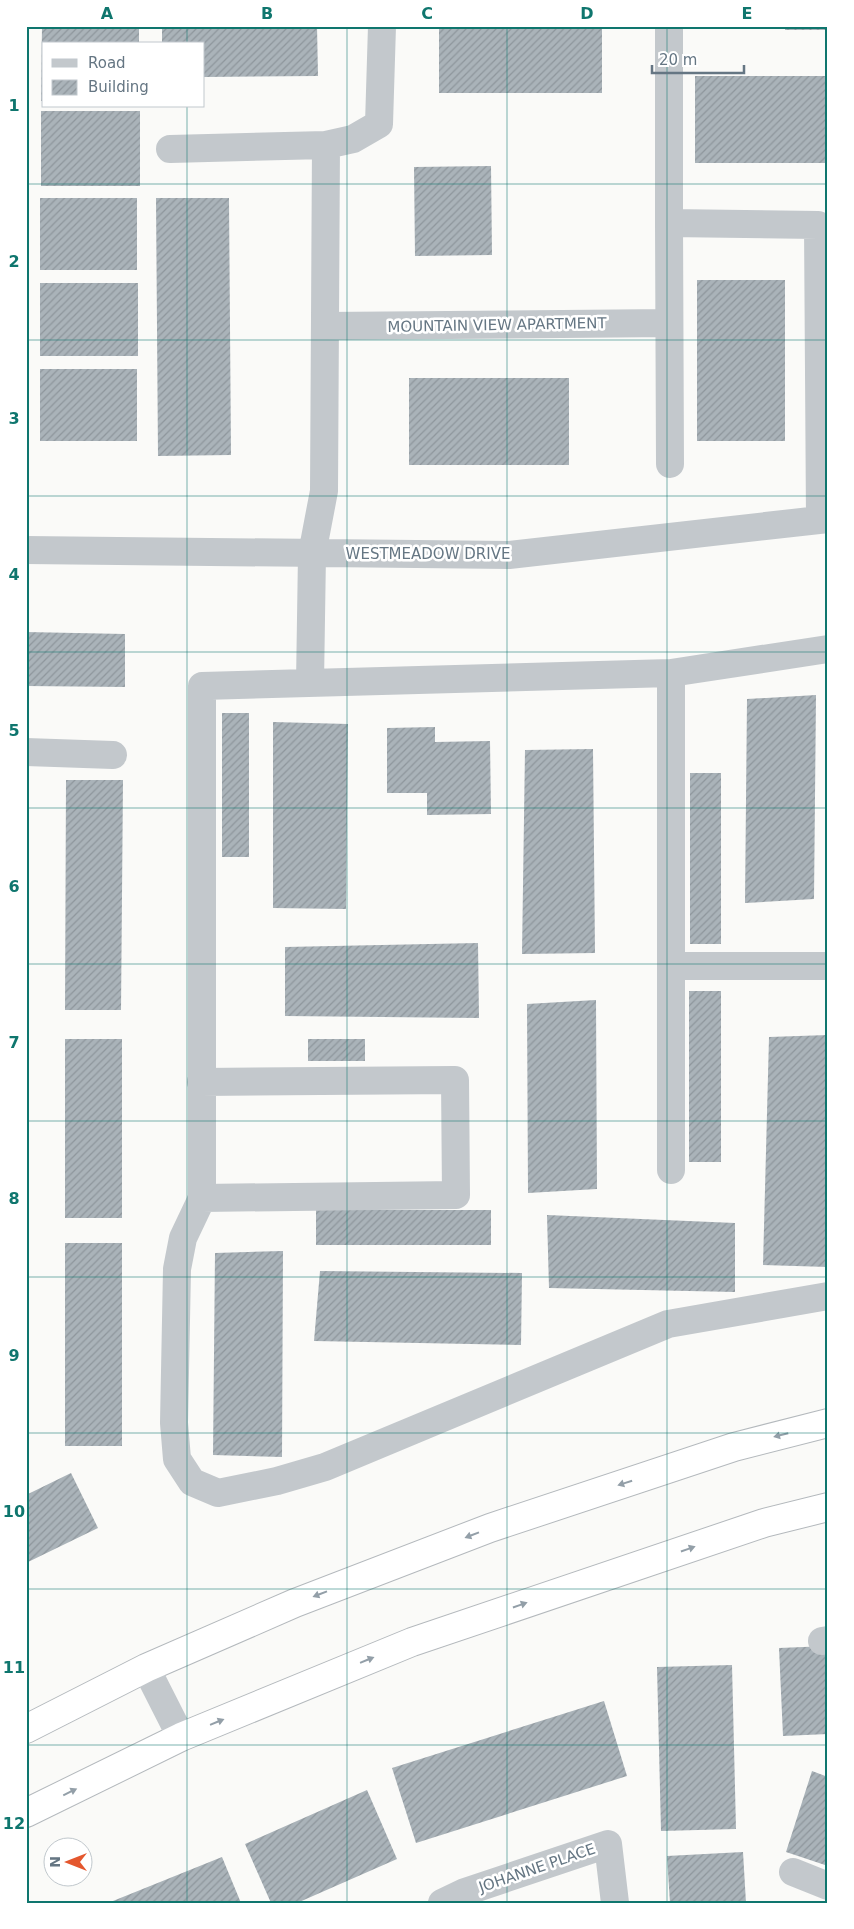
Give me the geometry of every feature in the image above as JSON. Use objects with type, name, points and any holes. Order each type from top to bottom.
[{"type":"highway","points":[[26,1729],[146,1668],[295,1603],[490,1528],[734,1447],[828,1423]]},
{"type":"highway","points":[[26,1813],[181,1737],[412,1642],[764,1523],[828,1506]]},
{"type":"street","points":[[170,148],[326,144],[354,139],[379,124],[382,26]]},
{"type":"street","points":[[669,26],[670,464]]},
{"type":"street","points":[[310,683],[312,554],[324,491],[326,144]]},
{"type":"street","points":[[669,223],[818,225],[824,519]]},
{"type":"street","name":"MOUNTAIN VIEW APARTMENT","points":[[325,326],[669,323]]},
{"type":"street","name":"WESTMEADOW DRIVE","points":[[26,550],[509,555],[642,538],[824,519]]},
{"type":"street","points":[[828,649],[672,673],[202,686],[202,1198],[183,1238],[177,1269],[174,1423],[177,1459],[192,1482],[218,1493],[277,1482],[325,1467],[668,1324],[828,1296]]},
{"type":"street","points":[[672,673],[672,1170]]},
{"type":"street","points":[[26,752],[113,755]]},
{"type":"street","points":[[672,966],[828,966]]},
{"type":"street","points":[[201,1082],[455,1080],[456,1196],[202,1198]]},
{"type":"street","points":[[146,1668],[181,1737]]},
{"type":"street","name":"JOHANNE PLACE","points":[[459,1899],[608,1844],[615,1903]]},
{"type":"street","points":[[793,1872],[828,1886]]},
{"type":"building","points":[[42,26],[139,27],[139,42],[42,42],[41,101]]},
{"type":"building","points":[[162,26],[317,26],[318,76],[205,77],[205,42],[162,42]]},
{"type":"building","points":[[439,26],[602,26],[602,93],[439,93]]},
{"type":"building","points":[[785,26],[828,26],[828,30],[785,30]]},
{"type":"building","points":[[695,76],[828,76],[828,163],[695,163]]},
{"type":"building","points":[[41,111],[140,111],[140,186],[41,186]]},
{"type":"building","points":[[491,166],[492,255],[415,256],[414,167]]},
{"type":"building","points":[[40,198],[137,198],[137,270],[40,270]]},
{"type":"building","points":[[156,198],[229,198],[231,455],[158,456]]},
{"type":"building","points":[[697,280],[785,280],[785,441],[697,441]]},
{"type":"building","points":[[40,283],[138,283],[138,356],[40,356]]},
{"type":"building","points":[[40,369],[137,369],[137,441],[40,441]]},
{"type":"building","points":[[409,378],[569,378],[569,465],[409,465]]},
{"type":"building","points":[[26,632],[125,634],[125,687],[26,686]]},
{"type":"building","points":[[816,695],[814,899],[745,903],[747,699]]},
{"type":"building","points":[[222,713],[249,713],[249,857],[222,857]]},
{"type":"building","points":[[273,722],[348,724],[346,909],[273,908]]},
{"type":"building","points":[[435,727],[435,742],[490,741],[491,814],[427,815],[427,793],[387,793],[387,728]]},
{"type":"building","points":[[593,749],[595,953],[522,954],[525,750]]},
{"type":"building","points":[[690,773],[721,773],[721,944],[690,944]]},
{"type":"building","points":[[66,780],[123,780],[121,1010],[65,1010]]},
{"type":"building","points":[[478,943],[479,1018],[285,1016],[285,947]]},
{"type":"building","points":[[689,991],[721,991],[721,1162],[689,1162]]},
{"type":"building","points":[[596,1000],[597,1189],[528,1193],[527,1004]]},
{"type":"building","points":[[828,1035],[828,1267],[763,1265],[769,1037]]},
{"type":"building","points":[[65,1039],[122,1039],[122,1218],[65,1218]]},
{"type":"building","points":[[308,1039],[365,1039],[365,1061],[308,1061]]},
{"type":"building","points":[[316,1210],[491,1210],[491,1245],[316,1245]]},
{"type":"building","points":[[547,1215],[735,1223],[735,1292],[549,1288]]},
{"type":"building","points":[[65,1243],[122,1243],[122,1446],[65,1446]]},
{"type":"building","points":[[283,1251],[282,1457],[213,1455],[215,1253]]},
{"type":"building","points":[[320,1271],[522,1273],[521,1345],[314,1341]]},
{"type":"building","points":[[71,1473],[98,1528],[26,1563],[26,1495]]},
{"type":"building","points":[[828,1646],[828,1734],[783,1736],[779,1648]]},
{"type":"building","points":[[732,1665],[736,1829],[661,1831],[657,1667]]},
{"type":"building","points":[[604,1701],[627,1776],[416,1843],[392,1768]]},
{"type":"building","points":[[812,1771],[828,1777],[828,1866],[786,1852]]},
{"type":"building","points":[[367,1790],[397,1859],[297,1903],[271,1903],[245,1844]]},
{"type":"building","points":[[743,1852],[746,1903],[670,1903],[667,1856]]},
{"type":"building","points":[[222,1857],[241,1903],[108,1903]]}]
